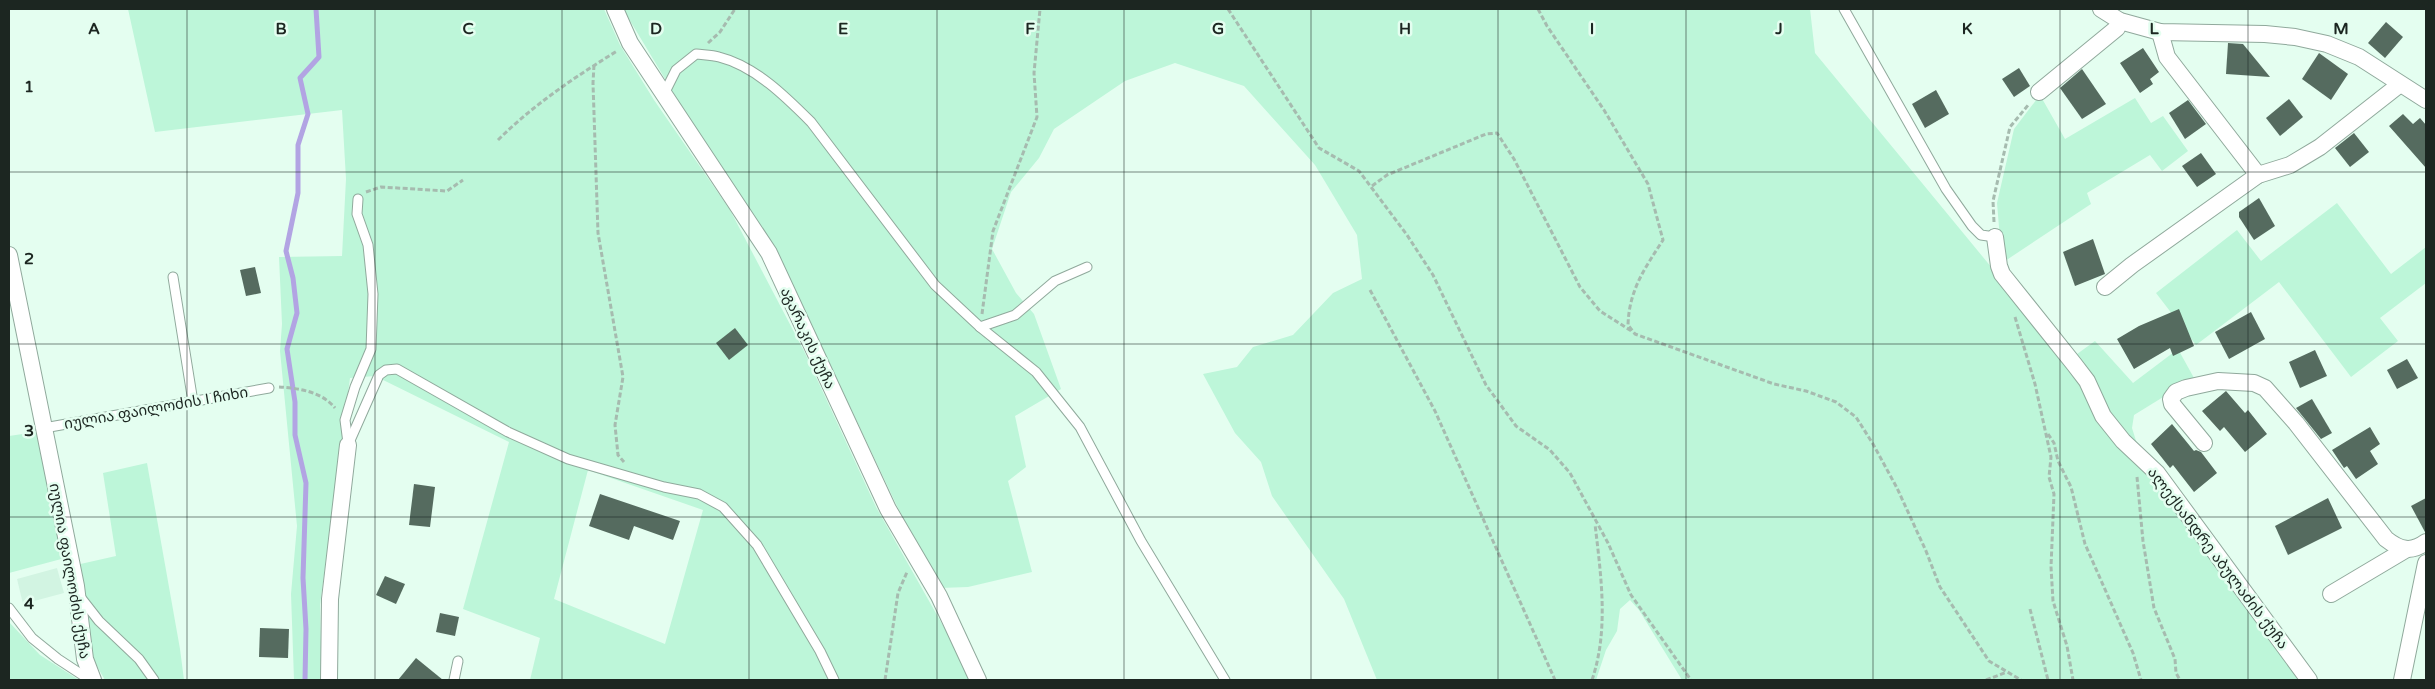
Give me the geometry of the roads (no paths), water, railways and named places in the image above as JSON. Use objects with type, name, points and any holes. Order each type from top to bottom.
[{"type":"street","name":"აგარაკის ქუჩა","points":[[615,9],[630,43],[769,253],[888,509],[939,596],[978,680]]},
{"type":"street","points":[[2102,9],[2120,20],[2160,32],[2295,37],[2327,44],[2359,57],[2426,100]]},
{"type":"street","points":[[2039,92],[2117,28],[2120,20]]},
{"type":"street","points":[[2160,32],[2167,57],[2258,175]]},
{"type":"street","points":[[2105,287],[2132,265],[2258,175],[2290,165],[2320,147],[2399,84]]},
{"type":"street","name":"ალექსანდრე აბულაძის ქუჩა","points":[[1995,237],[2002,274],[2087,382],[2102,416],[2134,452],[2156,473],[2309,680]]},
{"type":"street","name":"იულია ფაილოძის ქუჩა","points":[[9,255],[76,586],[85,659],[91,680]]},
{"type":"street","points":[[2204,443],[2172,404],[2171,399],[2176,392],[2200,383],[2218,381],[2254,383],[2265,388],[2296,423],[2386,539],[2395,546],[2405,550]]},
{"type":"street","points":[[329,680],[330,599],[348,445]]},
{"type":"street","points":[[2331,594],[2405,550],[2420,547],[2426,542]]},
{"type":"street","points":[[2402,680],[2426,563]]},
{"type":"lane","points":[[1844,9],[1946,189],[1972,226],[1982,235],[1995,237]]},
{"type":"lane","points":[[664,94],[676,70],[696,54],[720,57],[750,70],[794,105],[811,122],[935,285],[980,327],[1036,372],[1080,427],[1141,541],[1225,680]]},
{"type":"lane","points":[[348,445],[345,420],[355,387],[371,350],[373,294],[368,245],[357,214],[358,199]]},
{"type":"lane","points":[[980,327],[1015,315],[1055,281],[1086,267]]},
{"type":"lane","points":[[173,277],[193,402]]},
{"type":"lane","points":[[348,445],[379,375],[386,370],[397,369],[508,432],[568,459],[640,480],[699,494],[723,507],[757,544],[820,651],[834,680]]},
{"type":"lane","name":"იულია ფაილოძის I ჩიხი","points":[[44,428],[269,388]]},
{"type":"lane","points":[[76,586],[84,604],[99,622],[139,660],[154,680]]},
{"type":"lane","points":[[9,608],[32,638],[58,659],[91,680]]},
{"type":"lane","points":[[454,680],[458,662]]},
{"type":"waterway","points":[[305,680],[306,629],[303,578],[306,483],[295,435],[295,402],[287,349],[297,313],[293,278],[286,251],[298,193],[298,145],[308,114],[300,78],[319,57],[316,9]]}]
